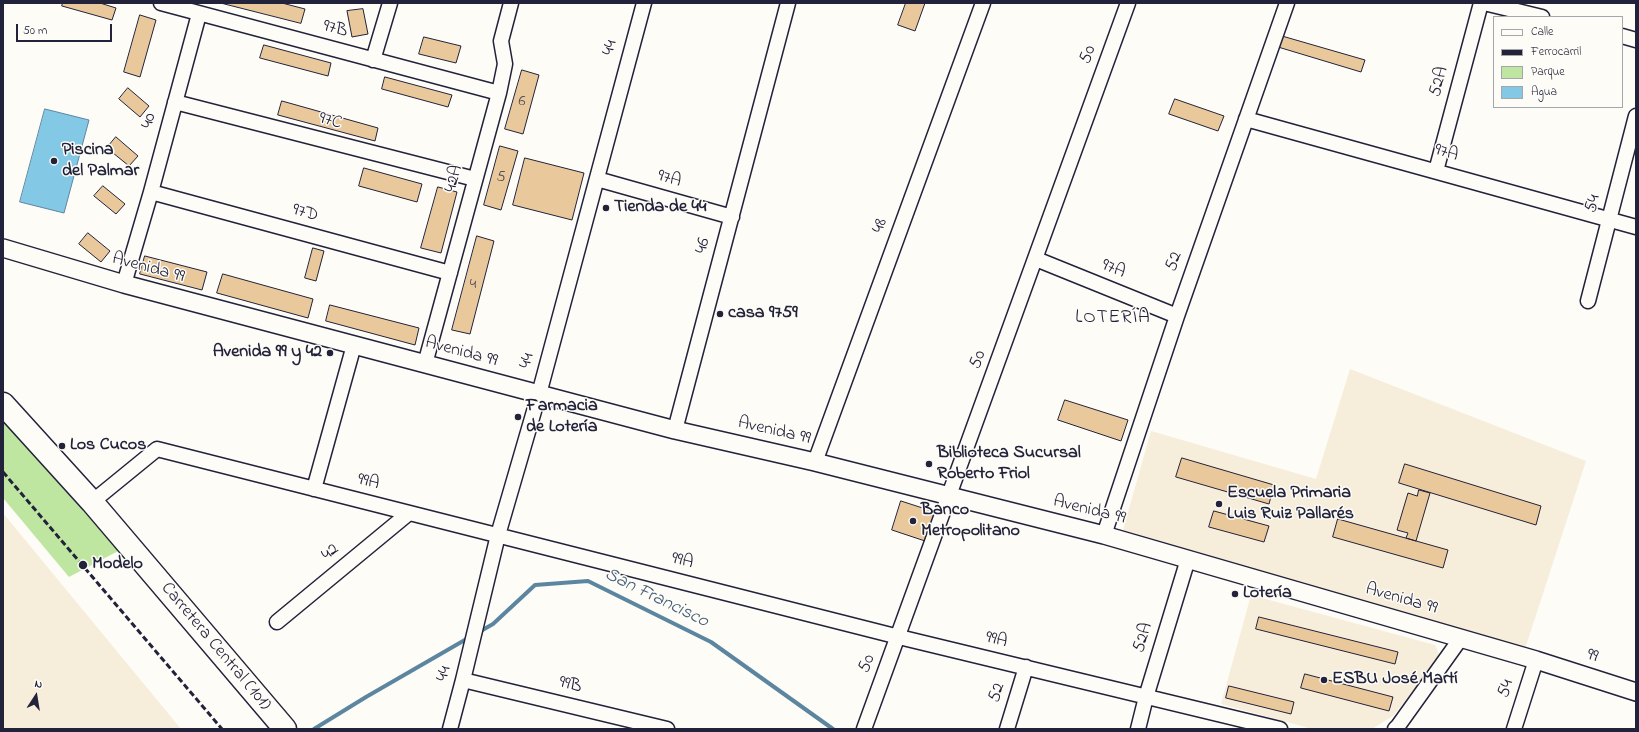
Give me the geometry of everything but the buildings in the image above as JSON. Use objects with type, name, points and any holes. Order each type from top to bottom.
[{"type":"main road","name":"Carretera Central (101)","points":[[3,404],[92,502],[282,726]]},
{"type":"street","name":"97B","points":[[161,3],[499,93]]},
{"type":"street","points":[[373,60],[390,3]]},
{"type":"street","name":"42A","points":[[425,364],[499,93],[505,64],[501,41],[511,3]]},
{"type":"street","name":"44","points":[[450,729],[498,535],[539,394],[644,3]]},
{"type":"street","name":"46","points":[[675,430],[788,3]]},
{"type":"street","name":"48","points":[[815,462],[983,3]]},
{"type":"street","name":"50","points":[[864,729],[1128,3]]},
{"type":"street","name":"52","points":[[1104,535],[1176,316],[1287,3]]},
{"type":"street","points":[[1483,3],[1538,16]]},
{"type":"street","name":"52A","points":[[1436,172],[1483,3]]},
{"type":"street","name":"40","points":[[124,284],[151,192],[199,14]]},
{"type":"street","points":[[1623,36],[1636,40]]},
{"type":"street","name":"97C","points":[[175,102],[475,179]]},
{"type":"street","name":"54","points":[[1588,301],[1636,116]]},
{"type":"street","name":"97A","points":[[1246,119],[1636,227]]},
{"type":"street","name":"97A","points":[[597,179],[732,217]]},
{"type":"street","name":"97D","points":[[151,192],[450,273]]},
{"type":"street","name":"Avenida 99","points":[[3,248],[124,284],[675,430],[815,462],[948,497],[1104,535],[1536,660]]},
{"type":"street","name":"97A","points":[[1036,259],[1176,316]]},
{"type":"street","points":[[314,489],[354,346]]},
{"type":"street","name":"99A","points":[[92,502],[157,449],[1146,698],[1280,729]]},
{"type":"street","name":"42","points":[[278,622],[409,513]]},
{"type":"street","name":"52A","points":[[1138,729],[1188,559]]},
{"type":"street","points":[[1394,729],[1398,726],[1461,638]]},
{"type":"street","name":"54","points":[[1514,729],[1536,660]]},
{"type":"street","name":"99","points":[[1536,660],[1636,692]]},
{"type":"street","name":"52","points":[[1007,729],[1026,667]]},
{"type":"street","name":"99B","points":[[463,680],[667,729]]},
{"type":"shaded area","points":[[1350,369],[1586,461],[1525,649],[1123,530],[1151,431],[1316,479]]},
{"type":"shaded area","points":[[3,513],[181,729],[3,729]]},
{"type":"shaded area","name":"ESBU José Martí","points":[[1251,595],[1435,645],[1440,656],[1393,716],[1372,729],[1312,729],[1221,704]]},
{"type":"green space","points":[[3,413],[122,549],[69,577],[3,498]]},
{"type":"water","name":"Piscina del Palmar","points":[[45,109],[89,120],[64,213],[20,202]]},
{"type":"waterway","name":"San Francisco","points":[[479,632],[493,624],[535,585],[588,581],[711,642],[833,729]]},
{"type":"waterway","name":"San Francisco","points":[[314,729],[470,637]]},
{"type":"railway","points":[[3,472],[222,729]]},
{"type":"place","name":"Piscina del Palmar","points":[[54,161]]},
{"type":"place","name":"Tienda de 44","points":[[606,208]]},
{"type":"place","name":"casa 9759","points":[[720,314]]},
{"type":"place","name":"Avenida 99 y 42","points":[[330,353]]},
{"type":"place","name":"Farmacia de Lotería","points":[[518,417]]},
{"type":"place","name":"Los Cucos","points":[[62,446]]},
{"type":"place","name":"Biblioteca Sucursal Roberto Friol","points":[[929,464]]},
{"type":"place","name":"Escuela Primaria Luis Ruiz Pallarés","points":[[1219,504]]},
{"type":"place","name":"Banco Metropolitano","points":[[913,521]]},
{"type":"place","name":"Modelo","points":[[83,565]]},
{"type":"place","name":"Lotería","points":[[1235,594]]},
{"type":"place","name":"ESBU José Martí","points":[[1324,680]]},
{"type":"district","name":"LOTERÍA","points":[[1113,319]]}]
